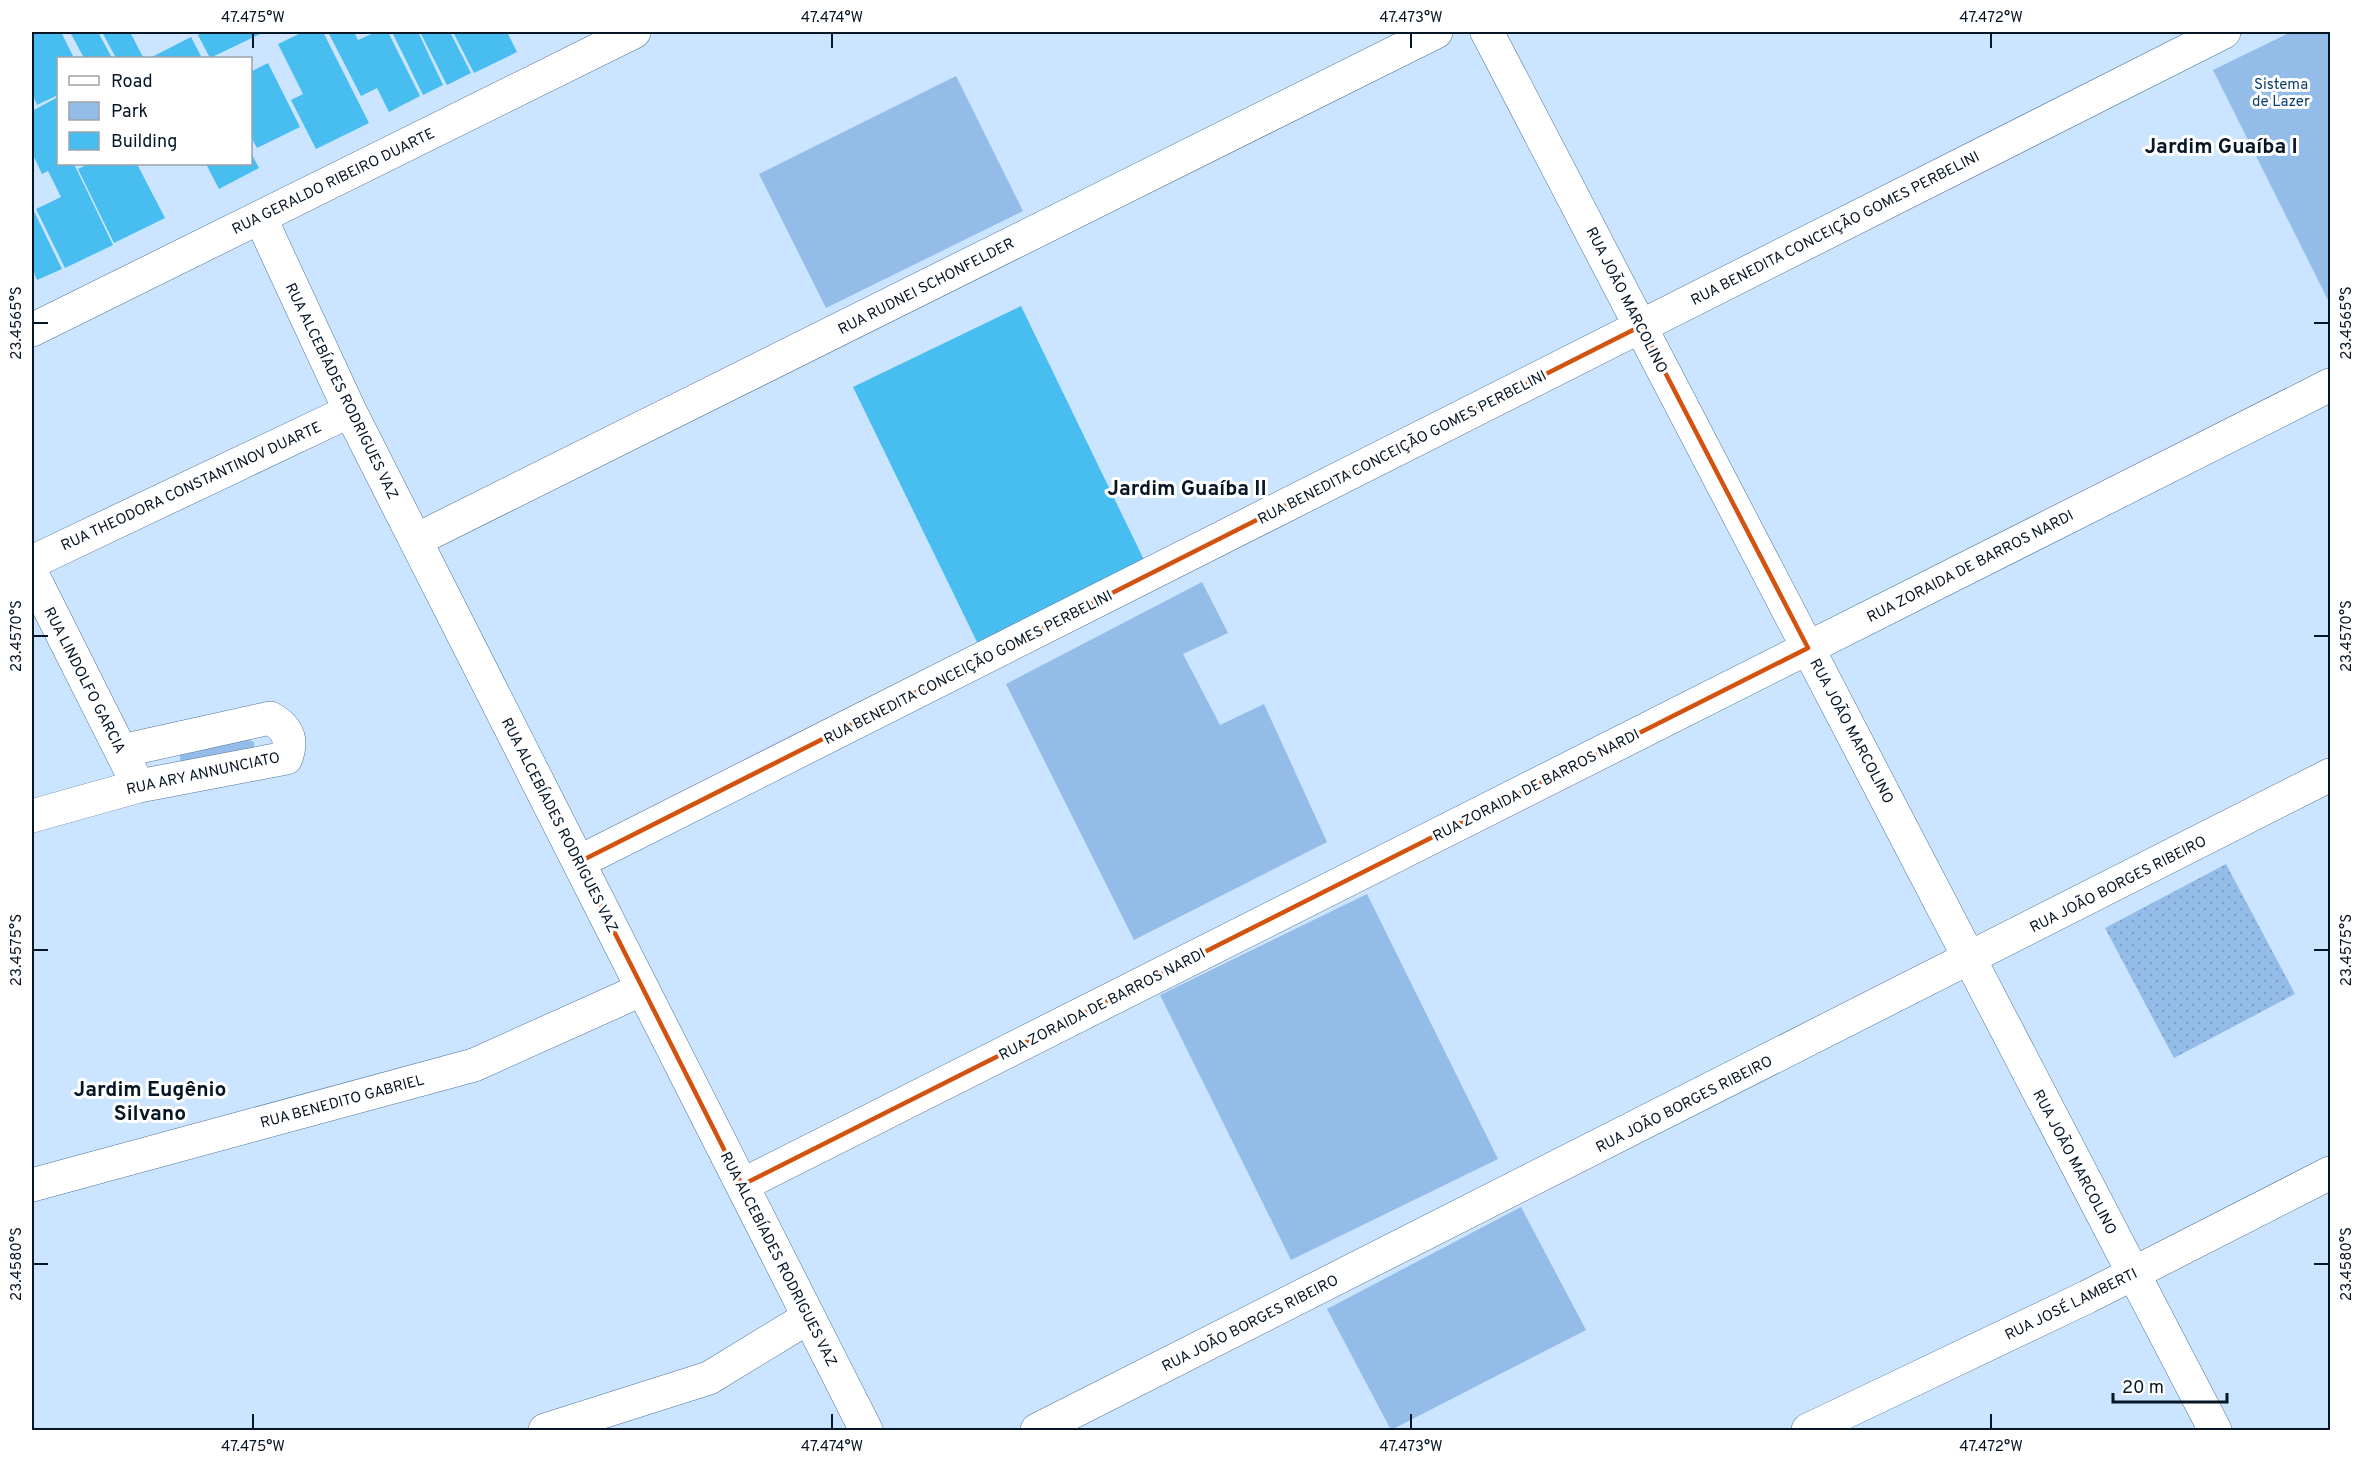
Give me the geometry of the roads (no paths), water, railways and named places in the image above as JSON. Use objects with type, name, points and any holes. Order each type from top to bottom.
[{"type":"street","name":"RUA GERALDO RIBEIRO DUARTE","points":[[32,330],[634,32]]},
{"type":"street","name":"RUA RUDNEI SCHONFELDER","points":[[416,540],[1436,32]]},
{"type":"street","name":"RUA JOÃO MARCOLINO","points":[[1487,32],[1971,958],[2054,1125],[2215,1431]]},
{"type":"street","name":"RUA BENEDITA CONCEIÇÃO GOMES PERBELINI","points":[[579,862],[2224,32]]},
{"type":"street","name":"RUA ALCEBÍADES RODRIGUES VAZ","points":[[260,217],[350,411],[866,1431]]},
{"type":"street","name":"RUA ZORAIDA DE BARROS NARDI","points":[[742,1185],[2331,385]]},
{"type":"street","name":"RUA THEODORA CONSTANTINOV DUARTE","points":[[32,562],[350,411]]},
{"type":"street","name":"RUA LINDOLFO GARCIA","points":[[32,574],[139,786]]},
{"type":"street","name":"RUA ARY ANNUNCIATO","points":[[32,816],[139,786],[286,758],[290,747],[289,734],[282,725],[270,718],[121,751]]},
{"type":"street","name":"RUA JOÃO BORGES RIBEIRO","points":[[1037,1431],[2331,775]]},
{"type":"street","name":"RUA BENEDITO GABRIEL","points":[[32,1185],[474,1065],[643,989]]},
{"type":"street","name":"RUA JOSÉ LAMBERTI","points":[[1808,1431],[2134,1274],[2331,1173]]},
{"type":"street","points":[[545,1431],[709,1378],[809,1317]]},
{"type":"district","name":"Jardim Guaíba I","points":[[2221,146]]},
{"type":"district","name":"Jardim Guaíba II","points":[[1187,488]]},
{"type":"district","name":"Jardim Eugênio Silvano","points":[[150,1101]]},
{"type":"park label","name":"Sistema de Lazer","points":[[2281,92]]}]
